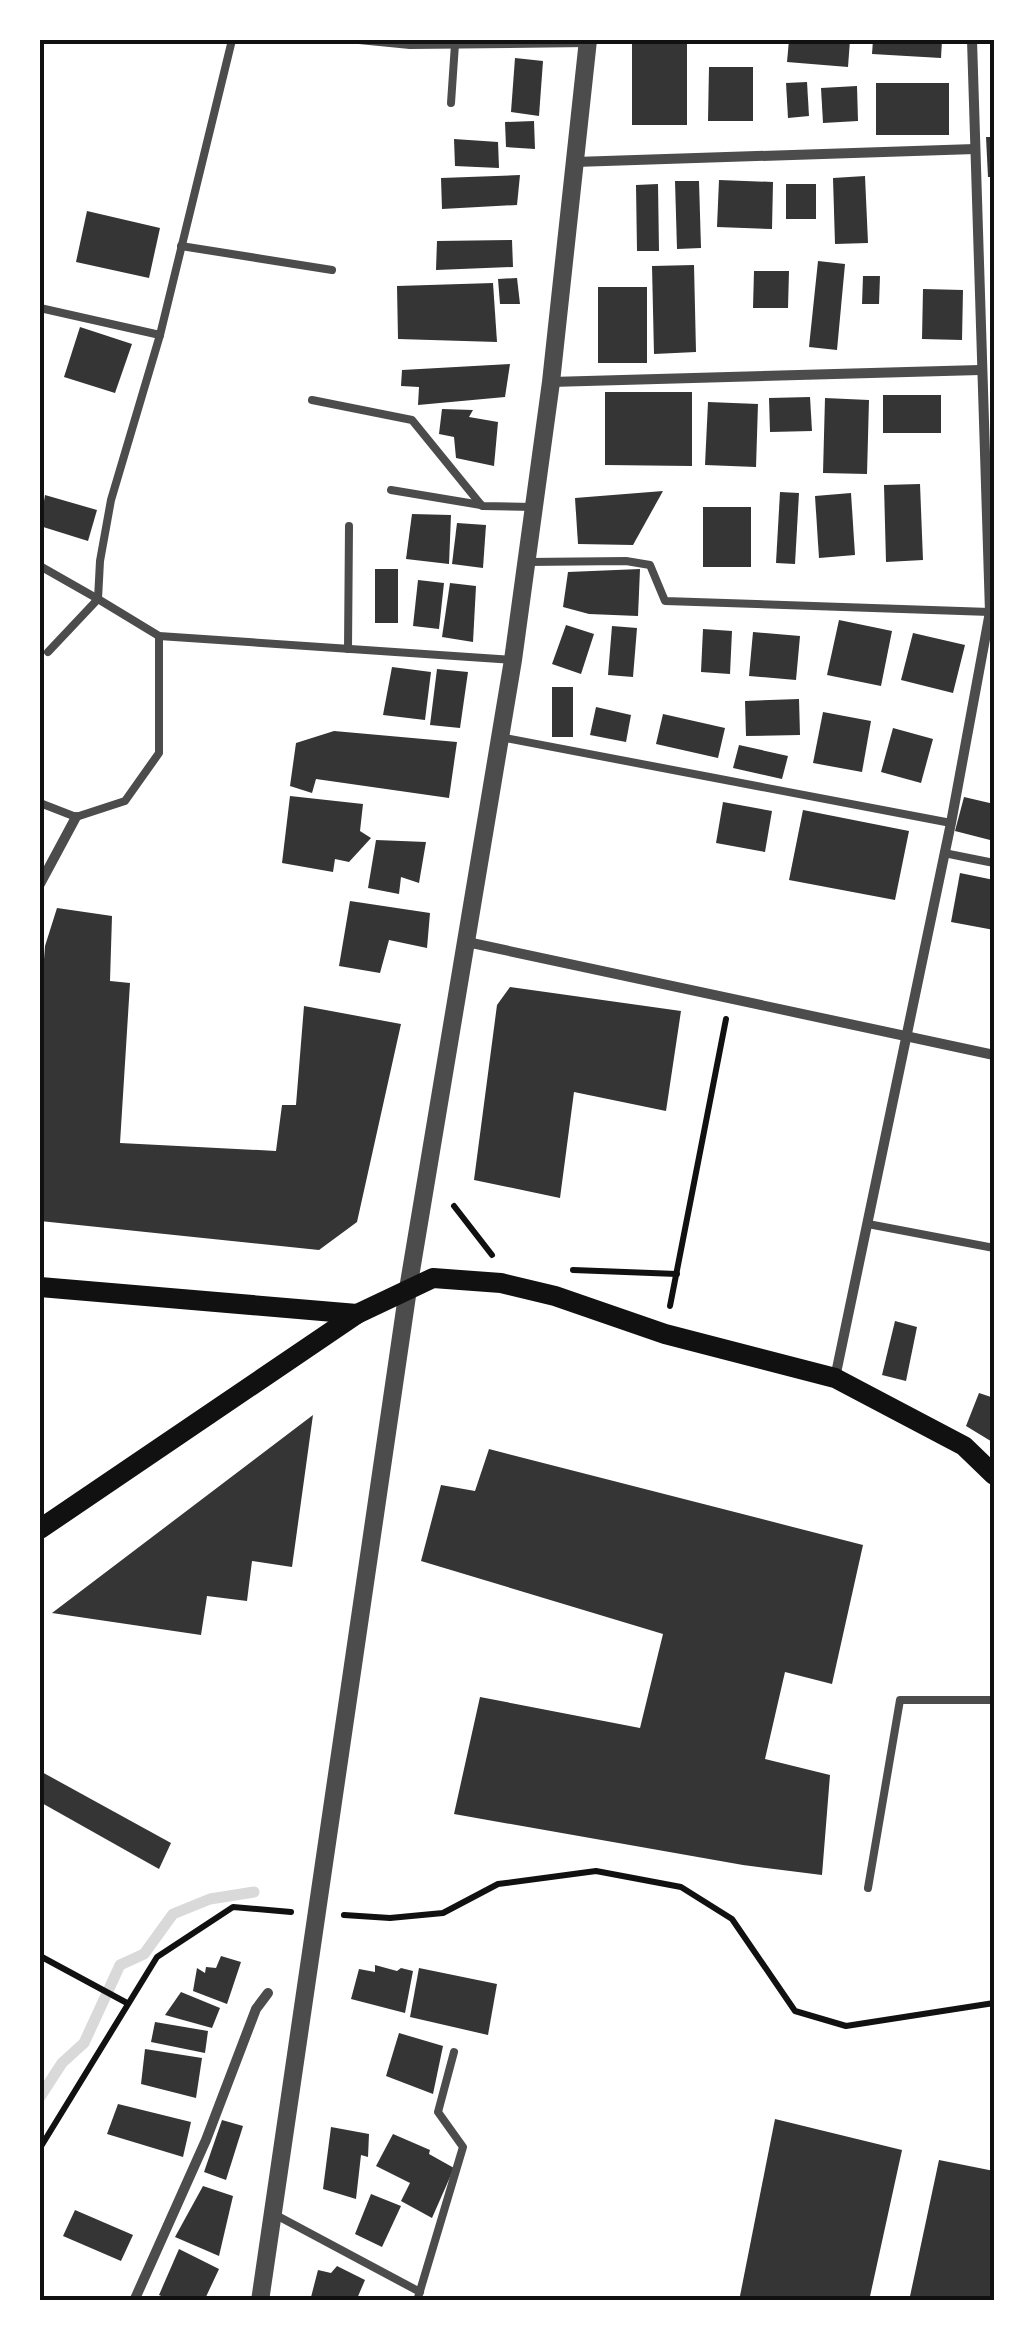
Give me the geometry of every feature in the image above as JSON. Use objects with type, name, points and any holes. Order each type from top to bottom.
[{"type":"main road","points":[[40,1529],[357,1314],[433,1278],[502,1283],[555,1296],[664,1334],[835,1378],[964,1446],[994,1475]]},
{"type":"main road","points":[[40,1287],[357,1314]]},
{"type":"street","points":[[835,1378],[992,612],[980,370],[972,40]]},
{"type":"street","points":[[260,2301],[408,1289],[513,660],[551,382],[588,42]]},
{"type":"street","points":[[575,162],[975,150]]},
{"type":"street","points":[[551,382],[980,370]]},
{"type":"street","points":[[40,884],[76,817]]},
{"type":"street","points":[[467,942],[994,1056]]},
{"type":"street","points":[[134,2301],[206,2140],[256,2010],[268,1993]]},
{"type":"lane","points":[[48,652],[98,599],[111,500],[160,335],[232,40]]},
{"type":"lane","points":[[359,40],[410,45],[588,42]]},
{"type":"lane","points":[[452,103],[456,44]]},
{"type":"lane","points":[[181,246],[332,270]]},
{"type":"lane","points":[[40,308],[160,335]]},
{"type":"lane","points":[[980,370],[994,369]]},
{"type":"lane","points":[[312,400],[412,420],[482,506]]},
{"type":"lane","points":[[391,490],[482,506],[534,508]]},
{"type":"lane","points":[[348,649],[349,526]]},
{"type":"lane","points":[[527,562],[626,561],[650,565],[664,601],[992,612]]},
{"type":"lane","points":[[40,566],[159,636],[513,660]]},
{"type":"lane","points":[[40,803],[76,817],[125,801],[159,753],[159,636]]},
{"type":"lane","points":[[500,737],[951,822]]},
{"type":"lane","points":[[944,852],[994,863]]},
{"type":"lane","points":[[868,1224],[994,1248]]},
{"type":"lane","points":[[868,1888],[900,1700],[994,1700]]},
{"type":"lane","points":[[273,2213],[418,2296],[464,2147],[438,2112],[454,2052]]},
{"type":"path","points":[[664,1334],[730,998]]},
{"type":"path","points":[[454,1206],[502,1268]]},
{"type":"path","points":[[561,1270],[677,1274]]},
{"type":"path","points":[[40,2148],[157,1957],[233,1907],[390,1918],[444,1913],[498,1884],[596,1871],[681,1887],[732,1919],[795,2011],[846,2026],[994,2003]]},
{"type":"path","points":[[40,1956],[127,2003]]},
{"type":"building","points":[[789,40],[850,40],[848,67],[787,62]]},
{"type":"building","points":[[873,40],[942,40],[941,58],[872,54]]},
{"type":"building","points":[[632,44],[687,44],[687,125],[632,125]]},
{"type":"building","points":[[515,58],[543,61],[539,116],[511,112]]},
{"type":"building","points":[[709,67],[753,67],[753,121],[708,121]]},
{"type":"building","points":[[807,82],[809,116],[788,118],[786,83]]},
{"type":"building","points":[[876,83],[949,83],[949,135],[876,135]]},
{"type":"building","points":[[857,86],[858,121],[823,123],[821,88]]},
{"type":"building","points":[[534,121],[535,149],[506,147],[505,122]]},
{"type":"building","points":[[986,137],[994,137],[994,177],[988,177]]},
{"type":"building","points":[[454,139],[498,142],[499,168],[455,166]]},
{"type":"building","points":[[520,175],[517,205],[442,209],[441,178]]},
{"type":"building","points":[[865,176],[868,243],[835,244],[833,178]]},
{"type":"building","points":[[719,180],[773,182],[772,229],[717,227]]},
{"type":"building","points":[[675,181],[699,181],[701,248],[677,249]]},
{"type":"building","points":[[658,184],[659,251],[637,251],[636,185]]},
{"type":"building","points":[[786,184],[816,184],[816,219],[786,219]]},
{"type":"building","points":[[87,211],[160,228],[149,278],[76,262]]},
{"type":"building","points":[[512,240],[513,267],[436,270],[437,241]]},
{"type":"building","points":[[818,261],[845,264],[837,350],[809,347]]},
{"type":"building","points":[[694,265],[696,352],[654,354],[652,266]]},
{"type":"building","points":[[754,271],[789,271],[788,308],[753,308]]},
{"type":"building","points":[[863,276],[880,276],[879,304],[862,304]]},
{"type":"building","points":[[517,278],[520,304],[500,304],[498,279]]},
{"type":"building","points":[[493,283],[497,342],[398,339],[397,286]]},
{"type":"building","points":[[598,287],[647,287],[647,363],[598,363]]},
{"type":"building","points":[[923,289],[963,290],[962,340],[922,339]]},
{"type":"building","points":[[80,327],[132,344],[115,393],[64,377]]},
{"type":"building","points":[[510,364],[505,397],[418,405],[419,387],[401,386],[402,370]]},
{"type":"building","points":[[605,392],[692,392],[692,466],[605,465]]},
{"type":"building","points":[[883,395],[941,395],[941,433],[883,433]]},
{"type":"building","points":[[810,397],[812,431],[770,432],[769,398]]},
{"type":"building","points":[[825,398],[869,400],[867,474],[823,473]]},
{"type":"building","points":[[708,402],[758,404],[756,467],[705,465]]},
{"type":"building","points":[[442,409],[473,410],[469,417],[498,422],[494,466],[456,458],[454,437],[439,434]]},
{"type":"building","points":[[920,484],[923,560],[886,562],[884,485]]},
{"type":"building","points":[[663,491],[633,545],[578,544],[575,498]]},
{"type":"building","points":[[780,492],[799,493],[795,564],[776,563]]},
{"type":"building","points":[[851,493],[855,555],[819,558],[815,496]]},
{"type":"building","points":[[45,495],[97,510],[88,541],[40,526]]},
{"type":"building","points":[[703,507],[751,507],[751,567],[703,567]]},
{"type":"building","points":[[412,514],[451,515],[449,564],[406,559]]},
{"type":"building","points":[[457,523],[486,525],[483,568],[452,564]]},
{"type":"building","points":[[375,569],[398,569],[398,623],[375,623]]},
{"type":"building","points":[[640,569],[638,616],[589,614],[563,607],[568,572]]},
{"type":"building","points":[[418,580],[444,583],[439,629],[413,626]]},
{"type":"building","points":[[450,583],[476,586],[473,642],[442,637]]},
{"type":"building","points":[[839,620],[892,631],[881,686],[827,675]]},
{"type":"building","points":[[566,625],[594,634],[581,674],[552,664]]},
{"type":"building","points":[[612,626],[637,628],[633,677],[608,675]]},
{"type":"building","points":[[703,629],[732,631],[730,674],[701,672]]},
{"type":"building","points":[[753,632],[800,636],[796,680],[749,676]]},
{"type":"building","points":[[913,633],[965,645],[953,693],[901,680]]},
{"type":"building","points":[[392,667],[431,672],[425,720],[383,715]]},
{"type":"building","points":[[437,669],[468,672],[460,728],[430,725]]},
{"type":"building","points":[[552,687],[573,687],[573,737],[552,737]]},
{"type":"building","points":[[799,699],[800,735],[746,736],[745,701]]},
{"type":"building","points":[[596,707],[631,715],[626,742],[590,735]]},
{"type":"building","points":[[823,712],[871,721],[862,772],[813,763]]},
{"type":"building","points":[[663,714],[725,728],[718,758],[656,744]]},
{"type":"building","points":[[893,728],[933,739],[921,783],[881,772]]},
{"type":"building","points":[[334,731],[457,742],[449,798],[316,779],[312,793],[290,786],[296,743]]},
{"type":"building","points":[[739,745],[788,756],[782,779],[733,768]]},
{"type":"building","points":[[290,796],[363,804],[360,831],[371,838],[349,862],[335,859],[333,872],[282,863]]},
{"type":"building","points":[[964,797],[994,804],[994,841],[955,831]]},
{"type":"building","points":[[723,802],[772,811],[765,852],[716,843]]},
{"type":"building","points":[[803,810],[909,831],[895,900],[789,880]]},
{"type":"building","points":[[376,840],[426,842],[419,883],[401,877],[399,894],[368,888]]},
{"type":"building","points":[[960,873],[994,880],[994,930],[951,922]]},
{"type":"building","points":[[350,901],[430,913],[427,948],[389,940],[380,973],[339,966]]},
{"type":"building","points":[[57,908],[112,916],[110,981],[130,983],[120,1143],[276,1151],[282,1105],[296,1105],[304,1006],[401,1024],[357,1222],[319,1250],[40,1221],[40,1012],[45,946]]},
{"type":"building","points":[[510,987],[681,1011],[666,1111],[574,1092],[560,1198],[474,1180],[497,1005]]},
{"type":"building","points":[[895,1321],[917,1327],[906,1381],[882,1375]]},
{"type":"building","points":[[979,1393],[994,1398],[994,1443],[966,1426]]},
{"type":"building","points":[[313,1415],[292,1567],[252,1561],[247,1601],[207,1596],[201,1635],[52,1613]]},
{"type":"building","points":[[489,1449],[863,1545],[832,1684],[785,1672],[765,1759],[830,1775],[822,1875],[743,1865],[454,1814],[480,1697],[640,1728],[663,1634],[421,1561],[441,1485],[475,1491]]},
{"type":"building","points":[[40,1771],[171,1843],[159,1869],[40,1802]]},
{"type":"building","points":[[221,1956],[241,1962],[227,2004],[193,1991],[197,1968],[205,1973],[206,1967],[216,1968]]},
{"type":"building","points":[[375,1965],[413,1971],[405,2013],[351,1999],[359,1969],[375,1972]]},
{"type":"building","points":[[419,1968],[497,1984],[488,2035],[410,2017]]},
{"type":"building","points":[[181,1992],[220,2008],[212,2028],[165,2015]]},
{"type":"building","points":[[155,2022],[208,2031],[205,2053],[151,2042]]},
{"type":"building","points":[[399,2033],[443,2046],[433,2094],[386,2076]]},
{"type":"building","points":[[145,2049],[202,2058],[196,2098],[141,2084]]},
{"type":"building","points":[[118,2104],[191,2122],[183,2157],[107,2134]]},
{"type":"building","points":[[775,2119],[902,2150],[869,2301],[739,2301]]},
{"type":"building","points":[[222,2120],[243,2126],[226,2180],[204,2172]]},
{"type":"building","points":[[331,2127],[369,2134],[368,2157],[361,2155],[356,2199],[323,2189]]},
{"type":"building","points":[[393,2134],[430,2150],[429,2154],[454,2168],[432,2218],[401,2201],[410,2183],[376,2166]]},
{"type":"building","points":[[939,2160],[994,2171],[994,2301],[909,2301]]},
{"type":"building","points":[[203,2186],[233,2196],[219,2256],[175,2237]]},
{"type":"building","points":[[371,2194],[401,2206],[382,2247],[355,2234]]},
{"type":"building","points":[[75,2210],[133,2235],[121,2261],[63,2236]]},
{"type":"building","points":[[179,2249],[219,2269],[204,2301],[173,2301],[159,2295]]},
{"type":"building","points":[[337,2266],[365,2280],[356,2301],[310,2301],[318,2270],[331,2273]]},
{"type":"waterway","points":[[40,2097],[62,2063],[84,2043],[120,1965],[144,1954],[173,1914],[210,1899],[254,1892]]}]
